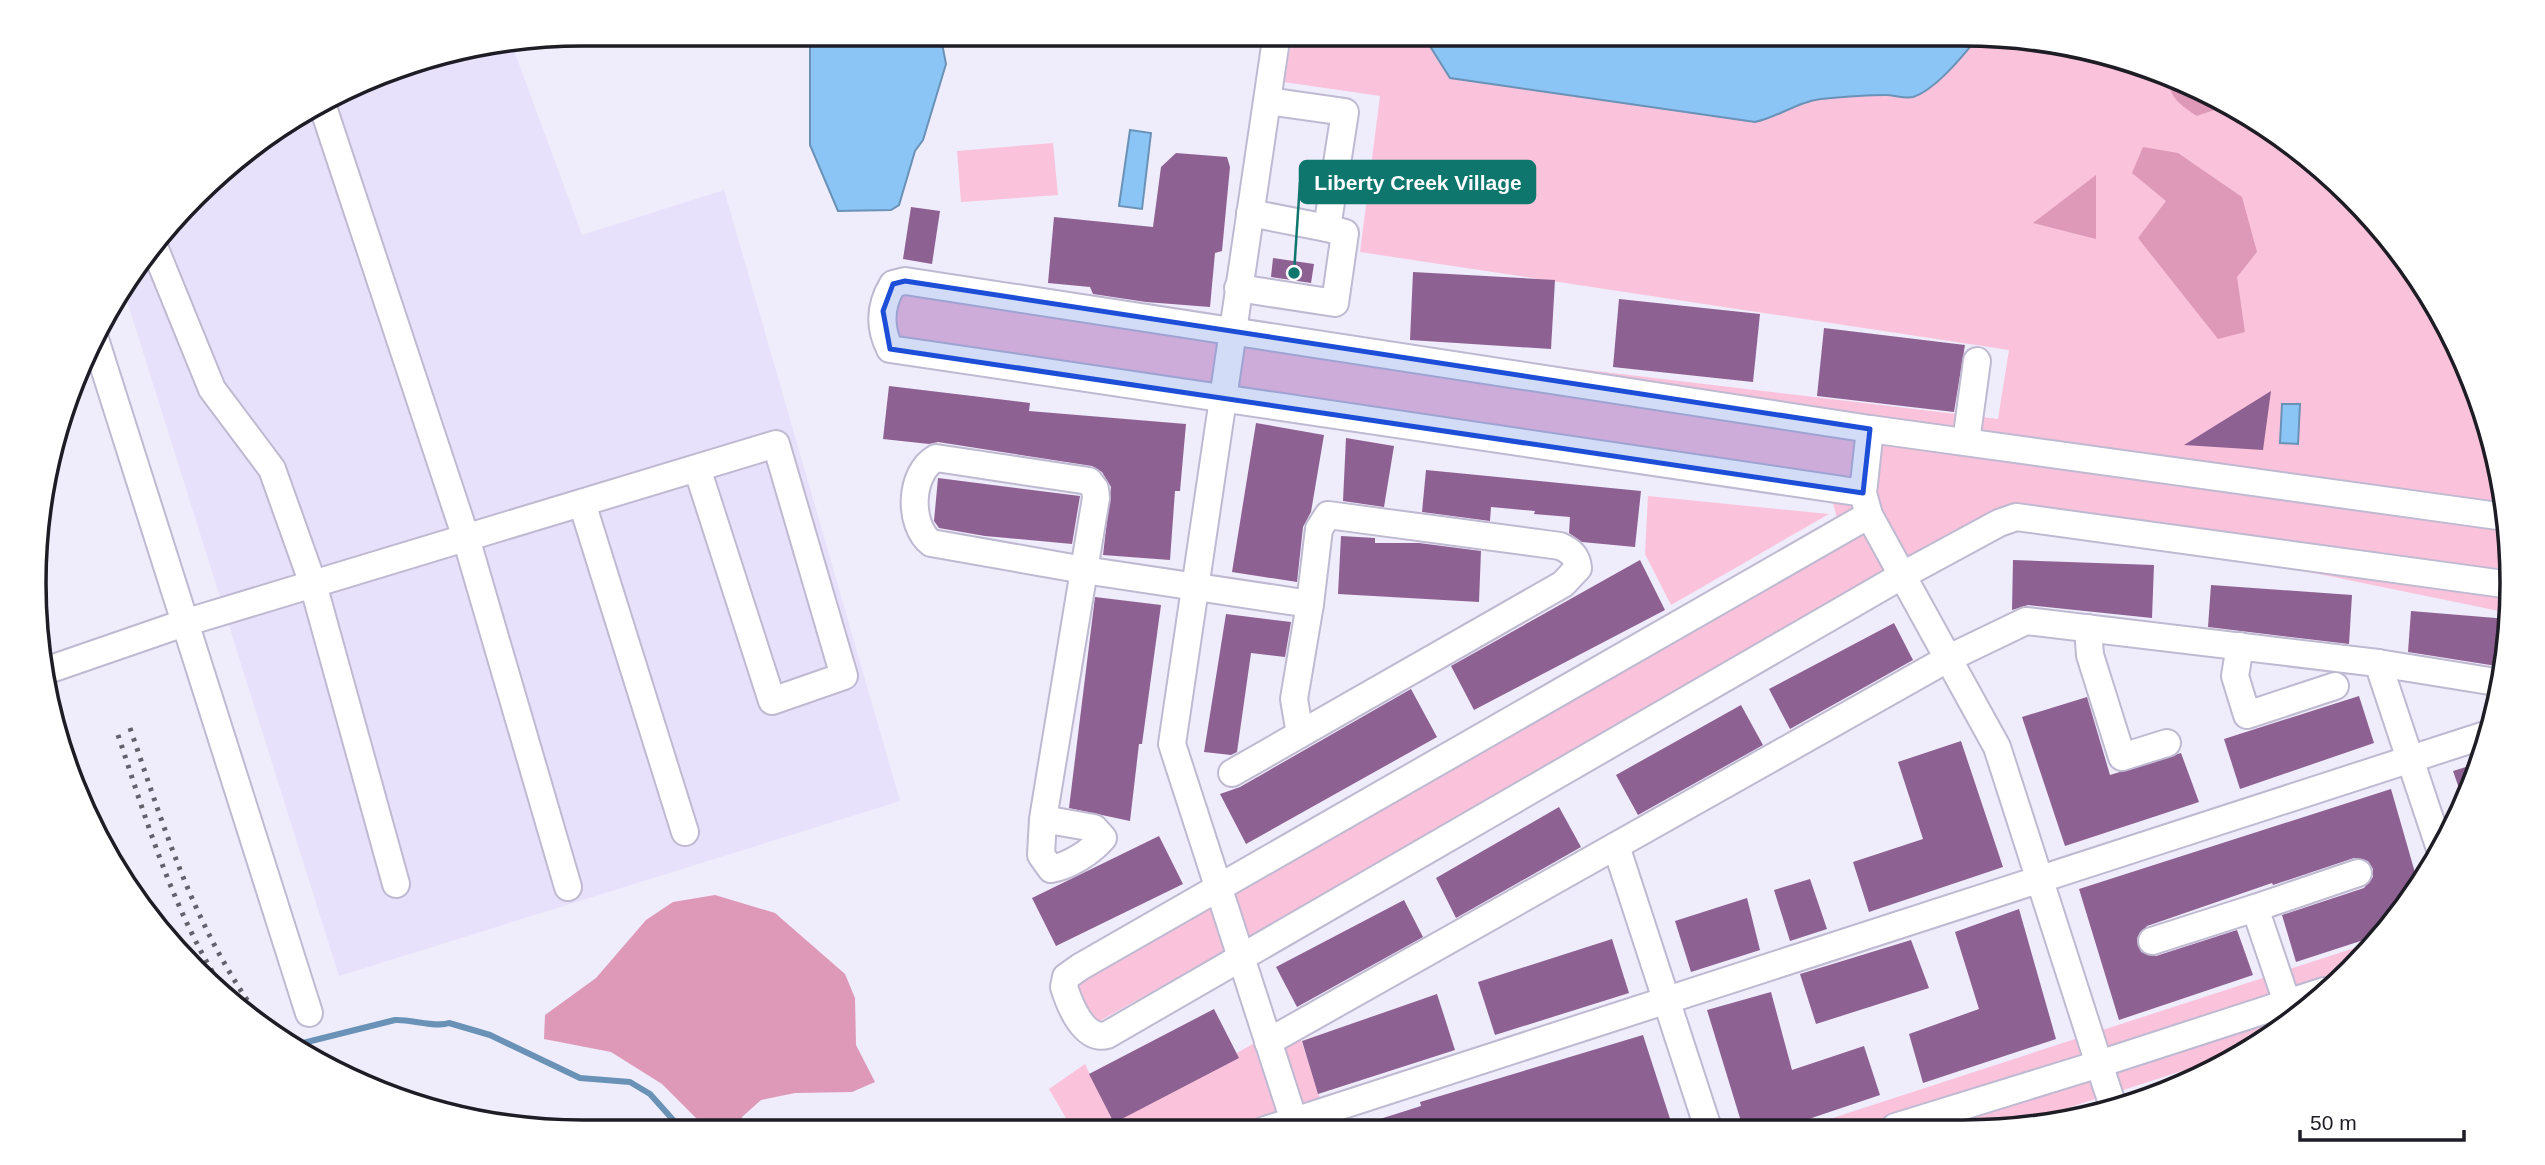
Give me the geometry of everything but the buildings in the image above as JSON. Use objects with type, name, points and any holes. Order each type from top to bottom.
[{"type":"street","points":[[1275,46],[1172,744],[1293,1120]]},
{"type":"street","points":[[1268,101],[1345,112],[1327,228]]},
{"type":"street","points":[[325,112],[466,538],[568,887]]},
{"type":"street","points":[[1238,289],[1335,303],[1345,233],[1250,213]]},
{"type":"street","points":[[157,254],[212,389],[272,469],[313,584],[396,884]]},
{"type":"street","points":[[1866,504],[1221,399],[890,349],[881,326],[886,295],[893,285],[905,281],[1870,429],[2495,516]]},
{"type":"street","points":[[99,350],[309,1013]]},
{"type":"street","points":[[1966,442],[1978,361]]},
{"type":"street","points":[[1870,429],[1866,504],[1997,747],[2110,1098]]},
{"type":"street","points":[[53,668],[184,624],[313,584],[582,503],[696,468],[776,444],[844,676],[772,701],[696,468]]},
{"type":"street","points":[[1043,819],[1084,570],[1096,498],[1095,489],[1089,481],[936,458],[926,463],[920,475],[916,522],[921,535],[931,543],[1084,570],[1310,604]]},
{"type":"street","points":[[582,503],[685,832]]},
{"type":"street","points":[[1866,504],[1217,890],[1080,967],[1066,977],[1064,987],[1067,998],[1088,1033],[1098,1037],[1240,959],[1903,575],[1999,523],[2016,517],[2500,583]]},
{"type":"street","points":[[1232,773],[1563,584],[1578,568],[1577,559],[1570,550],[1560,546],[1328,515],[1321,521],[1319,530],[1294,699],[1300,734]]},
{"type":"street","points":[[1268,1042],[1950,658],[2026,621],[2378,663],[2490,681]]},
{"type":"street","points":[[2088,628],[2090,655],[2122,757],[2166,743]]},
{"type":"street","points":[[2239,646],[2235,676],[2248,715],[2335,687]]},
{"type":"street","points":[[2378,663],[2436,836]]},
{"type":"street","points":[[1310,1120],[1667,1000],[2476,738]]},
{"type":"street","points":[[1616,846],[1705,1120]]},
{"type":"street","points":[[2152,941],[2358,873]]},
{"type":"street","points":[[2255,908],[2290,1008]]},
{"type":"street","points":[[1920,1120],[2099,1064],[2283,1013]]},
{"type":"highlighted area","points":[[905,281],[1870,429],[1863,493],[890,349],[883,311],[893,284]]},
{"type":"shaded area","points":[[1291,46],[1962,46],[2033,50],[2067,56],[2135,74],[2168,86],[2176,90],[2197,116],[2216,109],[2231,117],[2289,156],[2317,179],[2366,228],[2389,256],[2428,314],[2459,377],[2481,444],[2495,512],[2500,582],[2498,611],[2012,511],[1096,1023],[1071,982],[1842,536],[1827,482],[893,345],[898,288],[1998,419],[2009,350],[1360,252],[1380,96],[1284,82]]},
{"type":"shaded area","points":[[514,50],[582,235],[724,190],[900,801],[339,976],[126,299],[156,256],[203,203],[228,179],[284,136],[314,117],[377,86],[444,64]]},
{"type":"shaded area","points":[[2170,88],[2216,109],[2197,116],[2176,100]]},
{"type":"shaded area","points":[[1053,143],[1058,195],[961,202],[957,151]]},
{"type":"shaded area","points":[[2143,147],[2178,153],[2242,197],[2257,252],[2237,277],[2245,332],[2218,339],[2138,238],[2166,201],[2132,173]]},
{"type":"shaded area","points":[[2096,175],[2096,239],[2033,223]]},
{"type":"shaded area","points":[[1648,496],[1829,514],[1671,605],[1645,554]]},
{"type":"shaded area","points":[[715,895],[775,913],[845,974],[855,998],[856,1045],[875,1082],[852,1092],[795,1093],[761,1100],[742,1117],[743,1120],[698,1120],[662,1084],[611,1052],[544,1039],[545,1015],[596,978],[646,920],[673,902]]},
{"type":"shaded area","points":[[2356,948],[2289,1009],[2231,1048],[2193,1067],[2061,1110],[2033,1115],[1962,1120],[1827,1120]]},
{"type":"shaded area","points":[[1302,1016],[1301,1040],[1327,1120],[1119,1120]]},
{"type":"shaded area","points":[[1085,1064],[1113,1120],[1067,1120],[1049,1089]]},
{"type":"water","points":[[810,46],[943,46],[946,64],[923,140],[915,151],[899,205],[891,210],[838,211],[810,145]]},
{"type":"water","points":[[1430,46],[1970,46],[1931,87],[1913,97],[1878,95],[1821,99],[1755,122],[1450,78]]},
{"type":"water","points":[[1130,130],[1151,133],[1142,209],[1119,206]]},
{"type":"water","points":[[2282,404],[2300,404],[2298,444],[2280,443]]},
{"type":"waterway","points":[[305,1042],[395,1020],[449,1023],[490,1035],[580,1078],[630,1082],[650,1094],[673,1120]]},
{"type":"railway","points":[[130,728],[184,880],[218,952],[251,1005]]},
{"type":"railway","points":[[118,735],[179,907],[211,969]]},
{"type":"place","name":"Liberty Creek Village","points":[[1294,273]]}]
